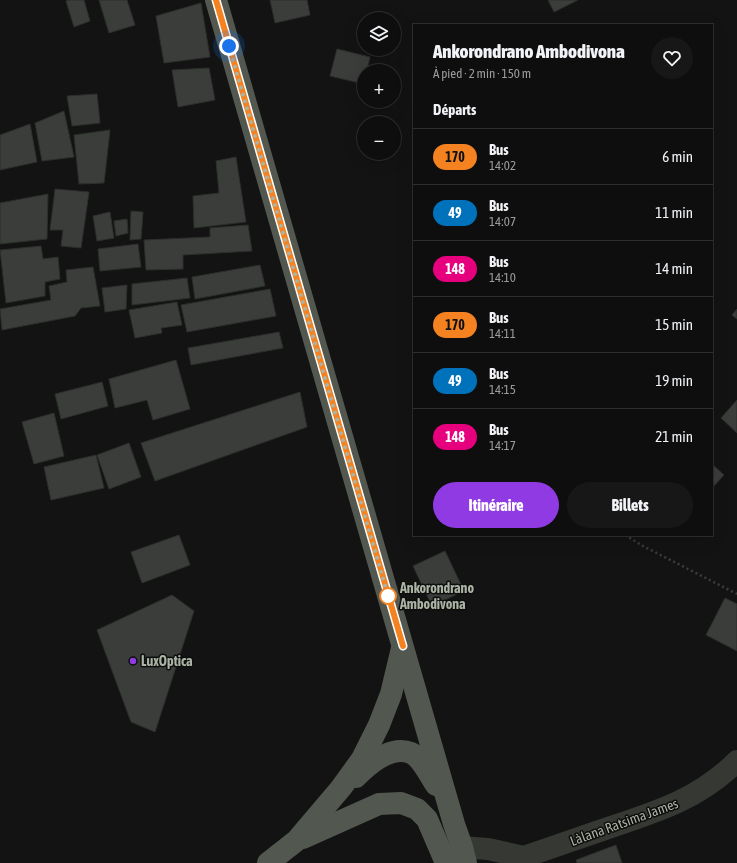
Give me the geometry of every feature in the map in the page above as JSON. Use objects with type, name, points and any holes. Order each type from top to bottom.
[{"type":"main road","points":[[216,0],[464,855]]},
{"type":"main road","points":[[333,799],[362,759],[380,725],[391,694],[403,646]]},
{"type":"main road","points":[[268,863],[296,841],[333,799],[360,773],[380,758],[396,752],[411,753],[422,763],[438,790],[454,824]]},
{"type":"main road","points":[[296,841],[379,804],[401,803],[417,809],[428,819],[446,863]]},
{"type":"street","name":"Làlana Ratsima James","points":[[464,855],[488,849],[520,860],[654,813],[687,799],[706,787],[737,761]]},
{"type":"path","points":[[627,536],[737,594]]},
{"type":"building","points":[[84,0],[90,21],[74,27],[66,1]]},
{"type":"building","points":[[99,0],[127,0],[135,25],[109,33]]},
{"type":"building","points":[[270,0],[307,0],[310,15],[275,23]]},
{"type":"building","points":[[548,0],[578,0],[554,12]]},
{"type":"building","points":[[201,3],[210,57],[164,63],[156,16]]},
{"type":"building","points":[[337,49],[357,54],[357,56],[370,57],[368,64],[357,64],[357,82],[330,76]]},
{"type":"building","points":[[209,68],[215,100],[178,107],[172,70]]},
{"type":"building","points":[[97,94],[100,123],[72,126],[67,96]]},
{"type":"building","points":[[64,111],[74,157],[42,161],[35,123]]},
{"type":"building","points":[[30,124],[37,162],[0,170],[0,135]]},
{"type":"building","points":[[110,130],[104,183],[79,184],[74,135]]},
{"type":"building","points":[[236,157],[246,222],[194,228],[193,196],[219,193],[216,161]]},
{"type":"building","points":[[55,189],[89,192],[81,248],[61,246],[63,230],[50,230]]},
{"type":"building","points":[[48,194],[47,239],[0,244],[0,203]]},
{"type":"building","points":[[131,211],[143,212],[141,239],[130,240]]},
{"type":"building","points":[[110,212],[114,238],[97,241],[93,216]]},
{"type":"building","points":[[127,219],[128,233],[116,236],[114,221]]},
{"type":"building","points":[[248,225],[252,251],[183,255],[183,269],[146,270],[144,240],[210,237],[210,228]]},
{"type":"building","points":[[138,244],[141,267],[100,271],[98,249]]},
{"type":"building","points":[[41,246],[43,259],[58,257],[60,279],[45,282],[45,296],[6,303],[0,250]]},
{"type":"building","points":[[260,265],[265,286],[195,299],[192,277]]},
{"type":"building","points":[[93,267],[100,306],[81,308],[75,316],[2,330],[0,309],[51,300],[49,286],[67,282],[66,270]]},
{"type":"building","points":[[187,278],[190,298],[132,305],[132,284]]},
{"type":"building","points":[[127,285],[126,309],[105,312],[102,288]]},
{"type":"building","points":[[270,289],[276,316],[187,332],[181,305]]},
{"type":"building","points":[[177,302],[182,325],[161,328],[162,333],[135,338],[129,310]]},
{"type":"building","points":[[737,309],[737,319],[732,315]]},
{"type":"building","points":[[279,332],[283,348],[191,365],[188,348]]},
{"type":"building","points":[[176,360],[190,409],[153,420],[147,400],[115,408],[109,379]]},
{"type":"building","points":[[102,382],[108,406],[61,419],[55,394]]},
{"type":"building","points":[[300,392],[307,427],[155,481],[141,443]]},
{"type":"building","points":[[737,400],[737,433],[721,418]]},
{"type":"building","points":[[54,413],[64,456],[34,464],[22,422]]},
{"type":"building","points":[[129,443],[141,477],[109,489],[97,455]]},
{"type":"building","points":[[96,455],[104,488],[51,500],[44,467]]},
{"type":"building","points":[[713,465],[724,475],[713,487]]},
{"type":"building","points":[[179,535],[190,565],[142,583],[131,552]]},
{"type":"building","points":[[445,551],[464,591],[432,606],[413,566]]},
{"type":"building","points":[[172,595],[194,611],[155,732],[131,722],[97,630]]},
{"type":"building","points":[[725,598],[737,604],[737,651],[706,635]]},
{"type":"building","points":[[616,845],[622,863],[577,863],[576,860]]},
{"type":"bus line","name":"170","points":[[216,0],[403,646]]},
{"type":"place","name":"Ankorondrano Ambodivona","points":[[388,596]]},
{"type":"place","name":"LuxOptica","points":[[133,661]]},
{"type":"route","points":[[229,46],[389,599],[388,596]]}]
